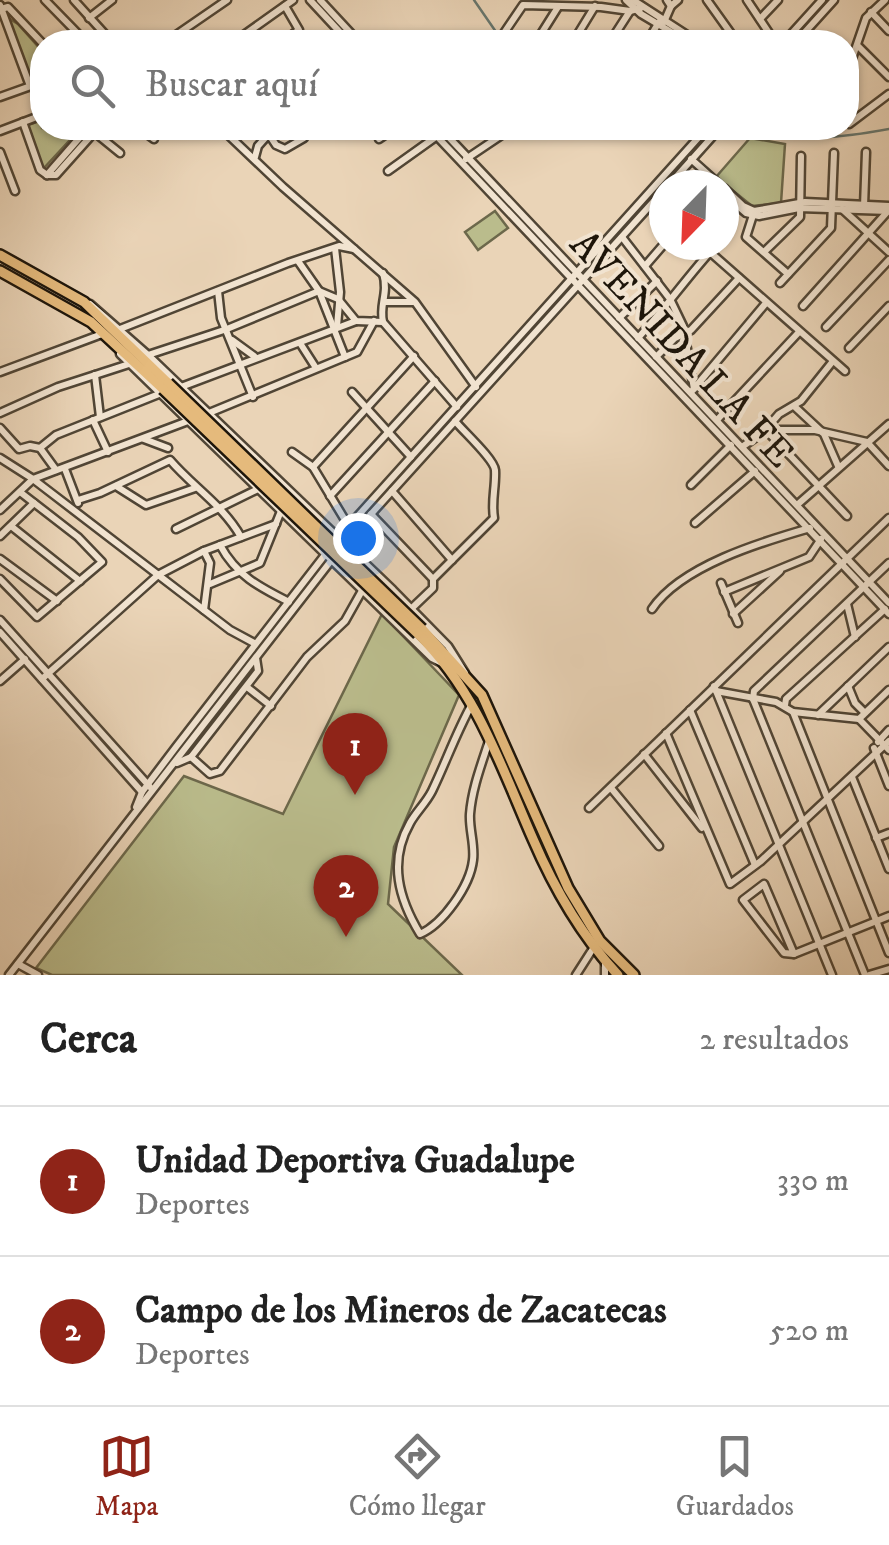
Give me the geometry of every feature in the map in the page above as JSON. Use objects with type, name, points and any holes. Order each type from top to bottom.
[{"type":"main road","points":[[0,256],[84,302],[164,388],[466,674],[493,715],[568,888],[600,941],[634,975]]},
{"type":"main road","points":[[0,271],[68,307],[107,337],[341,545],[420,632],[473,702],[534,844],[572,915],[618,975]]},
{"type":"street","points":[[45,0],[74,30]]},
{"type":"street","points":[[74,0],[101,30]]},
{"type":"street","points":[[90,18],[112,0]]},
{"type":"street","points":[[251,30],[293,0]]},
{"type":"street","points":[[310,0],[338,30]]},
{"type":"street","points":[[320,0],[349,30]]},
{"type":"street","points":[[655,30],[669,3],[678,0]]},
{"type":"street","points":[[747,0],[767,30]]},
{"type":"street","points":[[760,19],[778,0]]},
{"type":"street","points":[[795,30],[822,0]]},
{"type":"street","points":[[808,30],[834,0]]},
{"type":"street","points":[[859,42],[871,12],[885,0]]},
{"type":"street","points":[[183,30],[224,1]]},
{"type":"street","points":[[711,2],[729,30]]},
{"type":"street","points":[[506,30],[524,5],[592,4],[633,5],[672,30]]},
{"type":"street","points":[[579,30],[592,4]]},
{"type":"street","points":[[617,30],[633,5]]},
{"type":"street","points":[[285,6],[300,30]]},
{"type":"street","points":[[0,97],[30,86],[1,7],[8,8],[30,31]]},
{"type":"street","points":[[544,30],[558,7]]},
{"type":"street","points":[[871,12],[889,31]]},
{"type":"street","points":[[859,46],[887,76]]},
{"type":"street","points":[[859,117],[889,94]]},
{"type":"street","points":[[0,131],[30,120]]},
{"type":"street","points":[[23,122],[40,170],[51,175],[82,140]]},
{"type":"street","points":[[105,140],[120,153]]},
{"type":"street","points":[[235,140],[282,187],[415,302],[476,387]]},
{"type":"street","points":[[254,158],[263,140]]},
{"type":"street","points":[[274,140],[285,150],[301,140]]},
{"type":"street","points":[[388,170],[427,140]]},
{"type":"street","name":"AVENIDA LA FE","points":[[445,140],[742,446],[797,505],[812,527]]},
{"type":"street","points":[[464,160],[494,140]]},
{"type":"street","points":[[9,975],[134,812],[254,643],[326,552],[341,545],[348,526],[696,140]]},
{"type":"street","points":[[682,170],[709,140]]},
{"type":"street","points":[[242,147],[258,146]]},
{"type":"street","points":[[0,152],[15,192]]},
{"type":"street","points":[[863,208],[866,152]]},
{"type":"street","points":[[683,154],[700,170]]},
{"type":"street","points":[[780,284],[832,228],[836,206],[834,154]]},
{"type":"street","points":[[764,252],[797,221],[801,156]]},
{"type":"street","points":[[739,203],[754,213],[799,206],[889,210]]},
{"type":"street","points":[[836,206],[889,252]]},
{"type":"street","points":[[149,791],[176,763],[341,545],[649,207]]},
{"type":"street","points":[[804,306],[889,210]]},
{"type":"street","points":[[754,213],[746,236],[788,274]]},
{"type":"street","points":[[622,237],[670,300],[684,334],[689,392]]},
{"type":"street","points":[[120,329],[335,248],[356,249]]},
{"type":"street","points":[[335,248],[335,326]]},
{"type":"street","points":[[644,266],[649,260]]},
{"type":"street","points":[[638,338],[703,260]]},
{"type":"street","points":[[719,260],[845,371]]},
{"type":"street","points":[[826,327],[889,260]]},
{"type":"street","points":[[298,261],[319,291],[344,357]]},
{"type":"street","points":[[209,414],[344,357],[363,345],[378,322],[384,302],[386,284],[382,273]]},
{"type":"street","points":[[656,357],[739,278]]},
{"type":"street","points":[[619,318],[657,281]]},
{"type":"street","name":"AVENIDA LA FE","points":[[581,283],[689,392],[730,445],[888,609]]},
{"type":"street","points":[[218,291],[221,318],[253,397]]},
{"type":"street","points":[[148,355],[227,329],[319,291],[338,299],[356,321]]},
{"type":"street","points":[[84,302],[95,306],[120,329],[341,545],[364,562],[448,646],[466,674]]},
{"type":"street","points":[[384,302],[415,302]]},
{"type":"street","points":[[689,392],[766,303]]},
{"type":"street","points":[[849,348],[889,306]]},
{"type":"street","points":[[181,387],[335,326],[356,321],[378,322],[458,407]]},
{"type":"street","points":[[717,420],[799,332]]},
{"type":"street","points":[[0,372],[107,337],[129,364],[164,388],[188,421],[280,512],[326,552],[432,658],[444,664]]},
{"type":"street","points":[[230,339],[255,357]]},
{"type":"street","points":[[300,342],[316,368]]},
{"type":"street","points":[[312,468],[414,356]]},
{"type":"street","points":[[742,446],[766,430],[778,414],[794,406],[833,361]]},
{"type":"street","points":[[0,413],[58,387],[129,364]]},
{"type":"street","points":[[95,375],[97,418],[108,452]]},
{"type":"street","points":[[330,496],[434,381]]},
{"type":"street","points":[[40,448],[56,435],[164,388]]},
{"type":"street","points":[[352,392],[411,457]]},
{"type":"street","points":[[794,406],[824,434],[838,466]]},
{"type":"street","points":[[0,510],[33,479],[188,421]]},
{"type":"street","points":[[433,579],[494,518],[492,461],[455,421]]},
{"type":"street","points":[[797,505],[889,424]]},
{"type":"street","points":[[0,428],[19,449],[40,448],[60,470],[78,500],[79,514]]},
{"type":"street","points":[[766,430],[815,430],[867,442],[889,466]]},
{"type":"street","points":[[766,430],[847,516]]},
{"type":"street","points":[[144,439],[168,448]]},
{"type":"street","points":[[691,485],[730,445]]},
{"type":"street","points":[[292,452],[312,468],[348,526]]},
{"type":"street","points":[[0,458],[230,630],[254,643]]},
{"type":"street","points":[[78,500],[170,460],[220,508],[241,537]]},
{"type":"street","points":[[695,523],[755,471]]},
{"type":"street","points":[[116,486],[146,505],[196,488]]},
{"type":"street","points":[[176,529],[258,488]]},
{"type":"street","points":[[392,491],[452,560]]},
{"type":"street","points":[[2,584],[38,618],[102,562],[78,537],[20,492]]},
{"type":"street","points":[[0,536],[34,503]]},
{"type":"street","points":[[210,584],[260,563],[280,512]]},
{"type":"street","points":[[372,514],[433,579],[433,588],[411,609]]},
{"type":"street","points":[[590,808],[889,518]]},
{"type":"street","points":[[45,676],[158,575],[204,551],[276,524]]},
{"type":"street","points":[[11,526],[80,581]]},
{"type":"street","points":[[314,541],[323,534],[325,526]]},
{"type":"street","points":[[652,609],[660,597],[691,571],[812,527]]},
{"type":"street","points":[[724,592],[809,556],[822,538]]},
{"type":"street","points":[[220,545],[231,566],[260,588],[289,602]]},
{"type":"street","points":[[204,551],[210,563],[204,610]]},
{"type":"street","points":[[0,559],[57,601]]},
{"type":"street","points":[[348,574],[353,566],[364,562]]},
{"type":"street","points":[[888,567],[754,691],[753,698],[867,975],[889,969]]},
{"type":"street","points":[[733,614],[780,569]]},
{"type":"street","points":[[721,583],[738,623]]},
{"type":"street","points":[[192,757],[210,774],[220,771],[307,657],[345,621],[362,589]]},
{"type":"street","points":[[847,603],[856,636]]},
{"type":"street","points":[[785,706],[786,699],[888,609]]},
{"type":"street","points":[[0,620],[149,791]]},
{"type":"street","points":[[1,637],[45,676]]},
{"type":"street","points":[[818,715],[889,647]]},
{"type":"street","points":[[176,763],[192,757],[248,687],[260,666],[256,657]]},
{"type":"street","points":[[0,682],[25,659]]},
{"type":"street","points":[[848,686],[880,748],[889,786]]},
{"type":"street","points":[[248,687],[271,706]]},
{"type":"street","points":[[715,689],[785,706],[792,712],[889,952]]},
{"type":"street","points":[[715,689],[832,975]]},
{"type":"street","points":[[792,712],[862,716],[889,690]]},
{"type":"street","points":[[473,702],[449,746],[428,800],[410,822],[397,853],[403,906],[420,934],[433,928],[466,881],[474,860],[470,815],[476,778],[490,737]]},
{"type":"street","points":[[690,710],[755,865]]},
{"type":"street","points":[[666,733],[730,884],[852,777],[880,748],[889,730]]},
{"type":"street","points":[[644,754],[709,837]]},
{"type":"street","points":[[852,777],[889,869]]},
{"type":"street","points":[[611,788],[659,846]]},
{"type":"street","points":[[876,838],[889,833]]},
{"type":"street","points":[[794,954],[764,884],[744,900],[784,953],[794,954],[889,916]]},
{"type":"street","points":[[576,975],[594,947]]},
{"type":"street","points":[[605,961],[605,975]]},
{"type":"street","points":[[18,964],[38,975]]},
{"type":"green space","points":[[8,18],[30,38],[30,76]]},
{"type":"green space","points":[[33,140],[70,140],[43,169]]},
{"type":"green space","points":[[748,140],[785,144],[781,203],[752,206],[739,196],[739,170],[722,170]]},
{"type":"green space","points":[[495,211],[508,228],[478,250],[465,232]]},
{"type":"green space","points":[[382,614],[459,695],[394,847],[388,904],[462,975],[52,975],[36,968],[184,776],[283,814]]},
{"type":"waterway","points":[[474,0],[495,30]]},
{"type":"waterway","points":[[859,133],[889,129]]},
{"type":"place","name":"Unidad Deportiva Guadalupe","points":[[355,795]]},
{"type":"place","name":"Campo de los Mineros de Zacatecas","points":[[346,937]]}]
